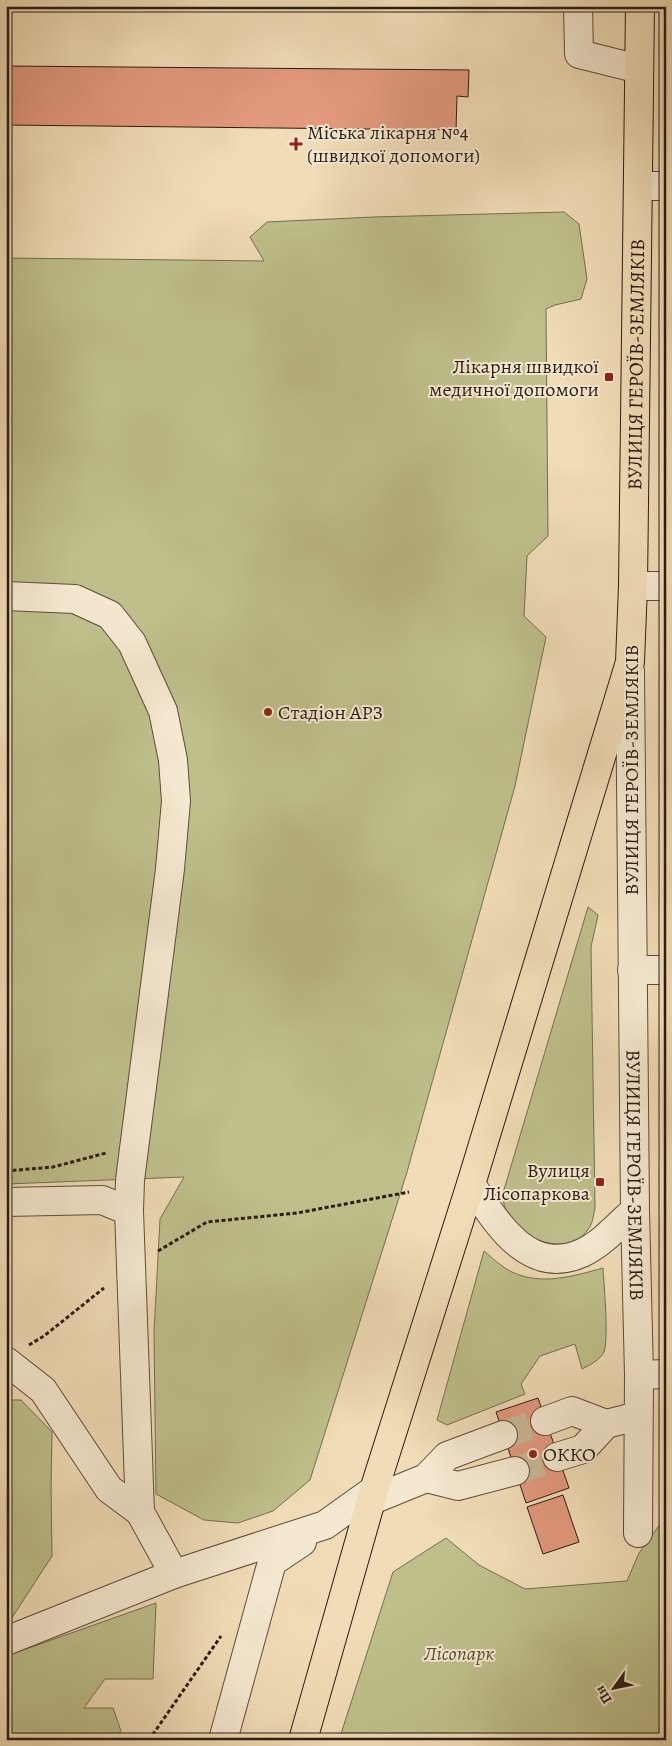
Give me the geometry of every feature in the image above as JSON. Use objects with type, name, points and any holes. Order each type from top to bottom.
[{"type":"main road","name":"ВУЛИЦЯ ГЕРОЇВ-ЗЕМЛЯКІВ","points":[[630,662],[633,586],[640,6]]},
{"type":"main road","points":[[303,1740],[373,1495],[471,1184],[630,662]]},
{"type":"street","points":[[578,6],[579,54],[639,69]]},
{"type":"street","points":[[638,186],[666,186]]},
{"type":"street","points":[[633,586],[666,586]]},
{"type":"street","points":[[6,596],[75,600],[110,615],[132,644],[163,711],[173,760],[176,801],[170,869],[130,1180],[129,1210],[140,1512]]},
{"type":"street","name":"ВУЛИЦЯ ГЕРОЇВ-ЗЕМЛЯКІВ","points":[[630,662],[635,1210],[653,1374],[638,1416],[638,1533]]},
{"type":"street","points":[[632,970],[666,970]]},
{"type":"street","points":[[471,1184],[498,1225],[513,1240],[529,1252],[547,1258],[565,1259],[583,1253],[605,1238],[635,1210]]},
{"type":"street","points":[[6,1202],[102,1200],[129,1210]]},
{"type":"street","points":[[14,1355],[42,1390],[109,1489],[140,1512],[174,1574]]},
{"type":"street","points":[[545,1421],[572,1411],[606,1424]]},
{"type":"street","points":[[557,1457],[583,1449],[606,1424],[638,1416]]},
{"type":"street","points":[[223,1740],[272,1562],[373,1495],[426,1478],[447,1456],[503,1435]]},
{"type":"street","points":[[426,1478],[458,1486],[515,1471]]},
{"type":"street","points":[[6,1641],[174,1574],[326,1525]]},
{"type":"path","points":[[6,1171],[53,1167],[135,1144]]},
{"type":"path","points":[[14,1355],[44,1336],[131,1266],[207,1222],[297,1212],[409,1192]]},
{"type":"green space","name":"Стадіон АРЗ","points":[[564,212],[579,224],[587,279],[581,299],[546,309],[548,536],[527,556],[524,616],[546,637],[515,786],[407,1172],[310,1480],[273,1511],[238,1523],[204,1520],[156,1494],[154,1332],[160,1219],[184,1177],[6,1184],[6,258],[264,261],[250,237],[267,222]]},
{"type":"green space","points":[[588,907],[598,915],[591,947],[595,1209],[590,1226],[582,1237],[562,1244],[551,1243],[529,1236],[512,1222],[505,1208],[503,1193]]},
{"type":"green space","points":[[484,1251],[512,1272],[534,1278],[558,1278],[603,1268],[606,1324],[604,1352],[597,1360],[582,1369],[575,1344],[540,1356],[521,1384],[525,1394],[447,1425],[437,1420]]},
{"type":"green space","points":[[6,1400],[21,1400],[52,1432],[52,1556],[6,1627]]},
{"type":"green space","name":"Лісопарк","points":[[666,1516],[666,1740],[339,1740],[393,1572],[446,1538],[479,1565],[525,1589],[627,1581],[639,1553]]},
{"type":"green space","points":[[156,1603],[153,1679],[105,1679],[84,1708],[113,1708],[121,1731],[116,1740],[6,1740],[6,1656]]},
{"type":"building","points":[[6,66],[469,70],[468,97],[457,96],[456,130],[6,125]]},
{"type":"building","points":[[538,1398],[569,1488],[526,1503],[496,1412]]},
{"type":"building","points":[[563,1495],[579,1542],[543,1554],[527,1507]]},
{"type":"tunnel","points":[[503,1435],[545,1421]]},
{"type":"tunnel","points":[[515,1471],[557,1457]]},
{"type":"place","name":"Міська лікарня №4 (швидкої допомоги)","points":[[296,144]]},
{"type":"place","name":"Лікарня швидкої медичної допомоги","points":[[609,377]]},
{"type":"place","name":"Стадіон АРЗ","points":[[268,712]]},
{"type":"place","name":"Вулиця Лісопаркова","points":[[600,1182]]},
{"type":"place","name":"ОККО","points":[[533,1454]]}]
